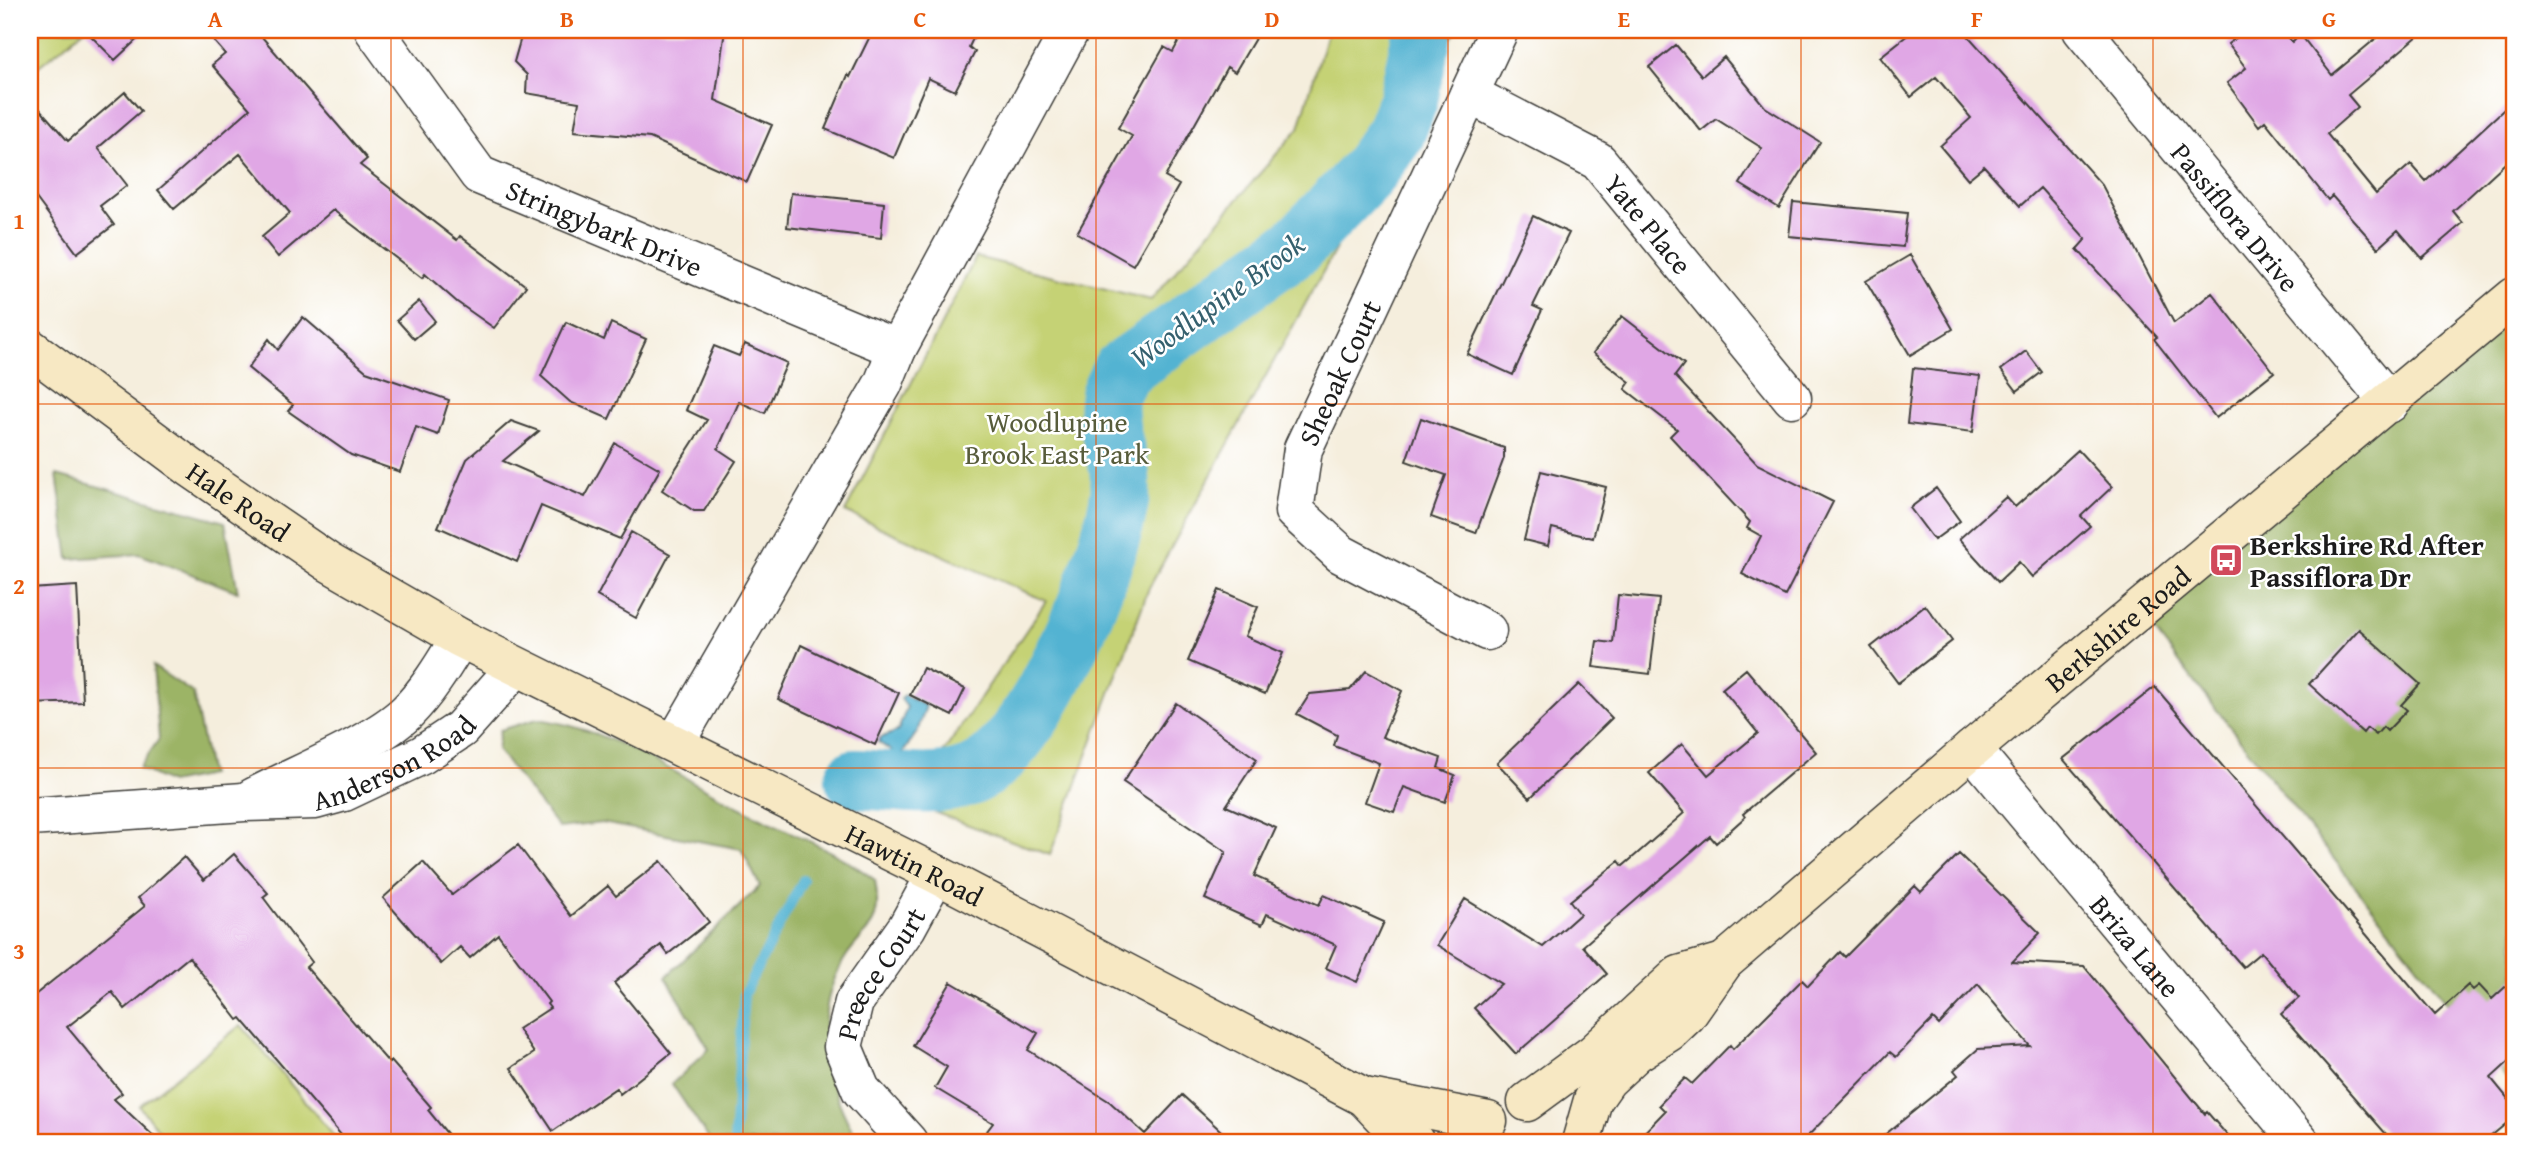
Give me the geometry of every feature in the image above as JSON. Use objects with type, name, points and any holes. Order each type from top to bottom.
[{"type":"main road","name":"Berkshire Road","points":[[1579,1142],[1593,1100],[1607,1080],[1636,1053],[1669,1032],[1687,1015],[1724,962],[1972,749],[2514,297]]},
{"type":"main road","name":"Hale Road","points":[[30,348],[169,452],[318,555],[460,638]]},
{"type":"main road","name":"Hawtin Road","points":[[460,638],[936,874],[1364,1097],[1483,1132]]},
{"type":"main road","name":"Berkshire Road","points":[[1483,1132],[1512,1104],[1527,1102],[1594,1054],[1679,975],[1724,962]]},
{"type":"main road","name":"Hawtin Road","points":[[1364,1097],[1398,1133],[1415,1142]]},
{"type":"main road","points":[[1527,1102],[1543,1104],[1557,1111],[1568,1121],[1579,1142]]},
{"type":"street","name":"Stringybark Drive","points":[[374,30],[480,175],[897,349]]},
{"type":"street","points":[[675,743],[883,384],[897,349],[1070,30]]},
{"type":"street","name":"Sheoak Court","points":[[1488,631],[1341,554],[1294,511],[1303,449],[1499,30]]},
{"type":"street","name":"Passiflora Drive","points":[[2099,36],[2390,403]]},
{"type":"street","name":"Yate Place","points":[[1469,94],[1598,161],[1792,398]]},
{"type":"street","name":"Anderson Road","points":[[244,802],[368,739],[405,713],[437,677],[460,638]]},
{"type":"street","name":"Anderson Road","points":[[30,817],[244,802],[314,800],[384,775],[461,729],[516,667]]},
{"type":"street","name":"Briza Lane","points":[[1972,749],[2300,1142]]},
{"type":"street","name":"Preece Court","points":[[908,1142],[861,1090],[843,1047],[854,1002],[907,927],[936,874]]},
{"type":"green space","points":[[30,30],[84,30],[30,73]]},
{"type":"green space","name":"Woodlupine Brook East Park","points":[[1328,30],[1456,30],[1149,588],[1050,855],[909,803],[1046,601],[845,512],[976,257],[1151,300],[1299,128]]},
{"type":"green space","points":[[2514,294],[2514,1088],[2139,611]]},
{"type":"green space","points":[[57,475],[225,522],[238,592],[139,554],[69,559]]},
{"type":"green space","points":[[153,666],[193,693],[210,775],[170,783],[139,768],[159,739]]},
{"type":"green space","points":[[537,719],[592,732],[618,743],[828,850],[875,880],[877,898],[873,922],[839,969],[826,1012],[825,1035],[832,1080],[859,1142],[711,1142],[672,1084],[709,1049],[666,977],[760,886],[741,849],[602,823],[559,828],[497,750],[500,730]]},
{"type":"green space","points":[[241,1025],[339,1142],[168,1142],[139,1106]]},
{"type":"water","points":[[904,695],[926,706],[917,732],[900,757],[878,742],[880,738],[898,731],[907,707],[901,699]]},
{"type":"building","points":[[85,30],[147,30],[115,60]]},
{"type":"building","points":[[204,30],[256,30],[367,159],[360,165],[457,240],[460,236],[526,286],[494,328],[457,302],[425,274],[422,278],[333,210],[278,257],[262,237],[290,213],[240,154],[174,209],[158,190],[250,109],[212,65],[225,54]]},
{"type":"building","points":[[523,30],[725,30],[715,100],[772,125],[747,182],[650,138],[574,131],[579,102],[526,93],[527,75],[514,62]]},
{"type":"building","points":[[873,30],[977,30],[969,47],[975,52],[955,91],[928,78],[894,158],[825,129],[848,75],[850,77]]},
{"type":"building","points":[[1185,30],[1260,30],[1235,72],[1227,67],[1165,177],[1179,185],[1133,265],[1077,233],[1132,136],[1118,128],[1164,47],[1173,52]]},
{"type":"building","points":[[1914,30],[1963,30],[2102,185],[2174,323],[2212,293],[2274,372],[2216,418],[2154,339],[2157,337],[2077,249],[2086,239],[2040,188],[2020,206],[1984,166],[1968,179],[1940,146],[1971,118],[1936,77],[1911,97],[1880,57]]},
{"type":"building","points":[[2246,30],[2282,30],[2292,42],[2300,34],[2332,75],[2386,30],[2425,30],[2348,95],[2358,107],[2327,134],[2376,194],[2411,164],[2426,181],[2514,100],[2514,155],[2453,211],[2463,223],[2422,258],[2398,230],[2378,248],[2332,196],[2328,200],[2265,121],[2259,126],[2227,83],[2246,68],[2228,44]]},
{"type":"building","points":[[1676,45],[1702,76],[1724,57],[1765,107],[1820,142],[1779,208],[1740,184],[1762,148],[1716,119],[1701,131],[1649,67]]},
{"type":"building","points":[[125,92],[141,111],[98,148],[127,185],[100,206],[114,225],[77,253],[30,190],[30,98],[68,141]]},
{"type":"building","points":[[791,193],[884,203],[881,238],[787,227]]},
{"type":"building","points":[[1793,202],[1907,213],[1903,247],[1789,236]]},
{"type":"building","points":[[1533,216],[1569,233],[1533,306],[1542,310],[1513,375],[1467,354]]},
{"type":"building","points":[[1910,255],[1953,329],[1910,355],[1866,281]]},
{"type":"building","points":[[419,301],[435,321],[414,339],[397,320]]},
{"type":"building","points":[[1622,316],[1684,364],[1675,376],[1757,464],[1833,502],[1785,596],[1742,574],[1761,536],[1747,528],[1750,522],[1670,436],[1677,429],[1625,389],[1630,382],[1593,353]]},
{"type":"building","points":[[303,317],[366,371],[449,400],[438,435],[416,427],[400,472],[351,455],[288,411],[293,405],[248,368],[269,339],[278,350]]},
{"type":"building","points":[[566,322],[604,340],[611,323],[646,339],[609,419],[570,402],[541,376]]},
{"type":"building","points":[[745,344],[787,363],[765,413],[739,402],[718,449],[736,461],[704,511],[694,511],[662,490],[707,420],[686,410],[714,346],[739,356]]},
{"type":"building","points":[[2026,351],[2042,372],[2017,391],[2001,370]]},
{"type":"building","points":[[1913,368],[1980,376],[1973,432],[1907,424]]},
{"type":"building","points":[[1421,418],[1504,448],[1504,458],[1476,533],[1431,517],[1446,475],[1406,461]]},
{"type":"building","points":[[511,421],[539,431],[503,461],[585,497],[615,443],[660,469],[620,539],[541,506],[517,562],[438,527],[467,459]]},
{"type":"building","points":[[2078,450],[2112,487],[2081,516],[2090,526],[2032,577],[2019,562],[1998,582],[1959,539],[2006,497],[2015,507]]},
{"type":"building","points":[[1541,471],[1606,487],[1593,538],[1552,528],[1548,546],[1524,540]]},
{"type":"building","points":[[1936,488],[1960,521],[1934,540],[1910,508]]},
{"type":"building","points":[[631,532],[670,554],[636,618],[597,596]]},
{"type":"building","points":[[77,586],[83,702],[30,704],[30,589]]},
{"type":"building","points":[[1219,590],[1258,607],[1245,636],[1283,653],[1265,694],[1188,661]]},
{"type":"building","points":[[1618,595],[1659,599],[1650,674],[1593,667],[1597,641],[1613,643]]},
{"type":"building","points":[[1925,605],[1952,641],[1898,683],[1871,647]]},
{"type":"building","points":[[2359,629],[2420,684],[2401,705],[2407,710],[2387,731],[2383,727],[2376,735],[2367,728],[2363,733],[2309,684]]},
{"type":"building","points":[[801,645],[899,693],[875,745],[778,699]]},
{"type":"building","points":[[923,668],[965,689],[952,716],[910,695]]},
{"type":"building","points":[[1746,669],[1816,752],[1743,814],[1745,817],[1716,843],[1710,836],[1583,946],[1607,974],[1516,1054],[1474,1008],[1501,984],[1437,945],[1465,899],[1543,947],[1580,914],[1570,901],[1619,861],[1623,866],[1684,813],[1649,773],[1682,744],[1708,775],[1758,733],[1722,689]]},
{"type":"building","points":[[1366,671],[1402,691],[1382,737],[1441,758],[1438,768],[1455,775],[1445,802],[1404,787],[1394,812],[1365,802],[1379,763],[1334,746],[1337,735],[1297,714],[1310,694],[1350,690]]},
{"type":"building","points":[[1579,684],[1612,718],[1530,798],[1497,763]]},
{"type":"building","points":[[2155,687],[2435,1015],[2468,985],[2473,990],[2479,985],[2492,999],[2514,979],[2514,1057],[2491,1078],[2514,1106],[2514,1117],[2484,1142],[2393,1142],[2281,1014],[2299,998],[2261,952],[2243,967],[2063,759]]},
{"type":"building","points":[[1176,703],[1257,759],[1226,806],[1276,828],[1254,876],[1319,905],[1324,895],[1384,922],[1357,982],[1326,968],[1336,945],[1267,914],[1262,925],[1205,899],[1226,852],[1123,782]]},
{"type":"building","points":[[518,845],[571,916],[608,886],[616,896],[661,861],[709,922],[668,954],[661,945],[614,983],[671,1053],[620,1094],[616,1088],[553,1131],[511,1068],[534,1053],[518,1029],[550,1008],[547,1004],[549,1002],[498,934],[470,958],[460,947],[441,964],[383,898],[423,862],[452,895]]},
{"type":"building","points":[[234,854],[268,893],[263,897],[312,962],[306,967],[431,1107],[428,1110],[454,1142],[347,1142],[241,1018],[238,1020],[189,957],[125,1009],[112,992],[67,1027],[122,1093],[114,1099],[160,1142],[38,1142],[30,1133],[30,999],[145,906],[138,898],[184,857],[204,880]]},
{"type":"building","points":[[1959,854],[2040,933],[2012,962],[2084,966],[2205,1114],[2207,1112],[2233,1142],[1876,1142],[1958,1075],[1954,1070],[1978,1049],[2030,1046],[1978,984],[1939,1025],[1933,1019],[1896,1057],[1890,1052],[1802,1142],[1635,1142],[1665,1111],[1659,1105],[1685,1078],[1692,1084],[1730,1045],[1733,1049],[1802,980],[1808,986],[1840,952],[1845,957],[1915,886],[1921,892]]},
{"type":"building","points":[[951,982],[1038,1033],[1028,1050],[1110,1102],[1145,1134],[1182,1095],[1233,1142],[1005,1142],[987,1131],[993,1123],[935,1088],[947,1067],[913,1046]]},
{"type":"waterway","name":"Woodlupine Brook","points":[[855,779],[941,783],[970,776],[995,759],[1020,731],[1044,694],[1066,651],[1086,606],[1114,525],[1121,483],[1108,412],[1112,389],[1121,371],[1298,245],[1366,174],[1395,134],[1408,100],[1423,30]]},
{"type":"waterway","name":"Woodlupine Brook","points":[[734,1142],[744,994],[803,880]]},
{"type":"place","name":"Berkshire Rd After Passiflora Dr","points":[[2226,560]]}]
